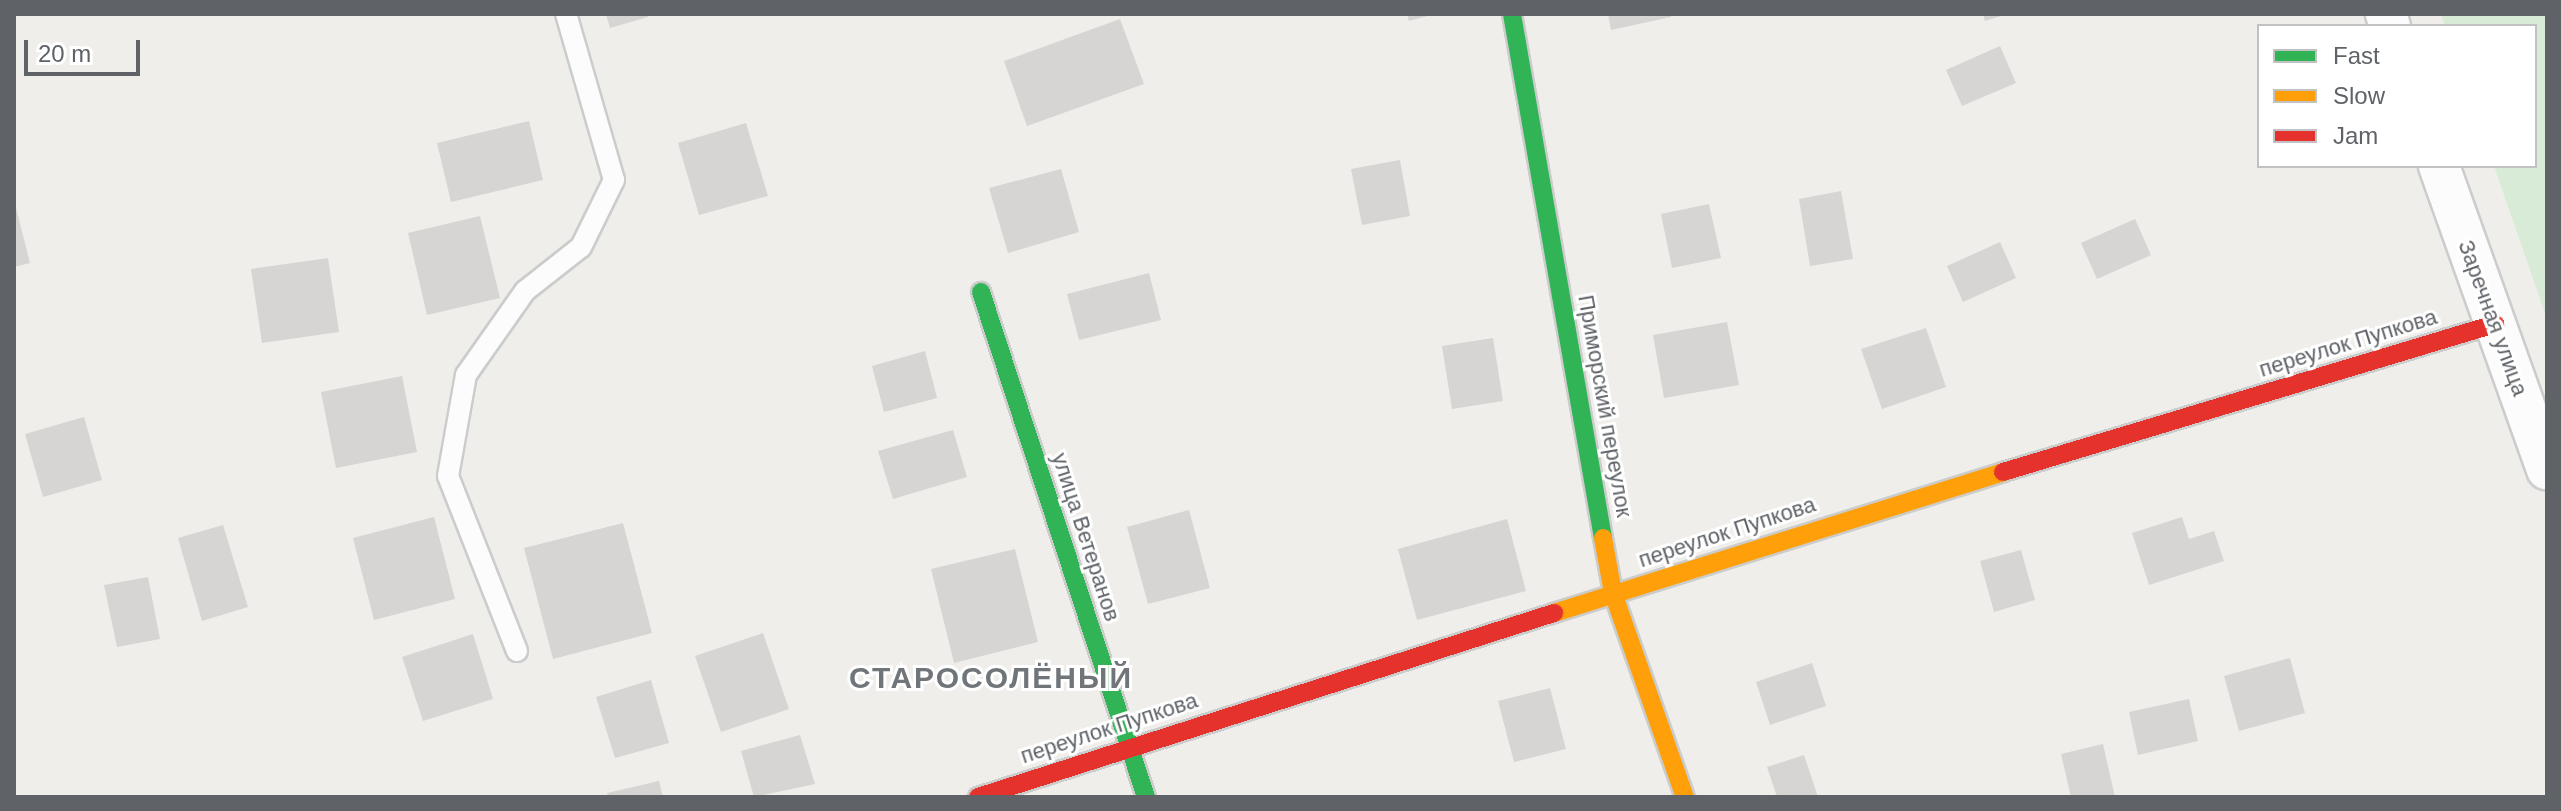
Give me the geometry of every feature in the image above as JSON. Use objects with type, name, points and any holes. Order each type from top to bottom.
[{"type":"street","name":"Приморский переулок","points":[[1512,14],[1613,593],[1685,797]]},
{"type":"street","name":"Заречная улица","points":[[2440,168],[2547,469]]},
{"type":"street","name":"улица Ветеранов","points":[[981,292],[1146,797]]},
{"type":"street","name":"переулок Пупкова","points":[[978,797],[1613,593],[2495,324]]},
{"type":"lane","points":[[517,651],[448,476],[466,375],[525,291],[581,247],[614,180],[566,14]]},
{"type":"green space","points":[[2441,14],[2547,14],[2547,319],[2495,168],[2537,168],[2537,24],[2444,24]]},
{"type":"building","points":[[606,14],[647,14],[648,17],[610,28]]},
{"type":"building","points":[[1407,14],[1431,14],[1431,15],[1409,21]]},
{"type":"building","points":[[1608,14],[1671,14],[1671,17],[1611,30]]},
{"type":"building","points":[[1983,14],[2005,14],[2005,15],[1985,21]]},
{"type":"building","points":[[1120,19],[1144,84],[1027,126],[1004,61]]},
{"type":"building","points":[[2000,46],[2016,83],[1962,106],[1946,70]]},
{"type":"building","points":[[529,121],[543,180],[451,202],[437,143]]},
{"type":"building","points":[[746,123],[768,196],[699,215],[678,143]]},
{"type":"building","points":[[1400,160],[1410,216],[1362,225],[1351,169]]},
{"type":"building","points":[[1061,169],[1079,232],[1008,253],[989,188]]},
{"type":"building","points":[[1841,191],[1853,259],[1810,266],[1799,199]]},
{"type":"building","points":[[14,200],[30,263],[14,267]]},
{"type":"building","points":[[1709,204],[1721,258],[1672,268],[1661,214]]},
{"type":"building","points":[[480,216],[500,298],[427,315],[408,233]]},
{"type":"building","points":[[2135,219],[2151,255],[2097,279],[2081,243]]},
{"type":"building","points":[[2000,242],[2016,278],[1963,302],[1947,266]]},
{"type":"building","points":[[328,258],[339,332],[262,343],[251,269]]},
{"type":"building","points":[[1149,273],[1161,320],[1079,340],[1067,294]]},
{"type":"building","points":[[1727,322],[1739,385],[1664,398],[1653,335]]},
{"type":"building","points":[[1926,328],[1946,387],[1882,409],[1861,349]]},
{"type":"building","points":[[1493,338],[1503,401],[1452,409],[1442,346]]},
{"type":"building","points":[[925,351],[937,398],[884,412],[872,366]]},
{"type":"building","points":[[402,376],[417,452],[336,468],[321,392]]},
{"type":"building","points":[[84,417],[102,480],[43,497],[25,434]]},
{"type":"building","points":[[953,430],[967,477],[893,499],[878,451]]},
{"type":"building","points":[[1189,510],[1210,588],[1148,604],[1127,527]]},
{"type":"building","points":[[434,517],[455,599],[374,620],[353,538]]},
{"type":"building","points":[[2182,517],[2189,539],[2214,531],[2224,561],[2149,585],[2132,533]]},
{"type":"building","points":[[1507,519],[1526,591],[1417,620],[1398,549]]},
{"type":"building","points":[[623,523],[652,633],[553,659],[524,548]]},
{"type":"building","points":[[223,525],[248,607],[202,621],[178,538]]},
{"type":"building","points":[[1015,549],[1038,642],[954,663],[931,569]]},
{"type":"building","points":[[2021,550],[2035,600],[1994,612],[1980,561]]},
{"type":"building","points":[[148,577],[160,639],[117,647],[104,585]]},
{"type":"building","points":[[763,633],[789,709],[721,732],[695,656]]},
{"type":"building","points":[[473,634],[493,699],[423,721],[402,657]]},
{"type":"building","points":[[2290,658],[2305,713],[2239,731],[2224,676]]},
{"type":"building","points":[[1812,663],[1826,706],[1770,725],[1756,682]]},
{"type":"building","points":[[651,680],[669,743],[615,758],[596,697]]},
{"type":"building","points":[[1550,688],[1566,749],[1514,762],[1498,701]]},
{"type":"building","points":[[2189,699],[2198,741],[2138,755],[2129,712]]},
{"type":"building","points":[[800,735],[815,784],[754,797],[741,751]]},
{"type":"building","points":[[2103,744],[2115,797],[2071,797],[2061,754]]},
{"type":"building","points":[[1804,755],[1818,797],[1777,797],[1767,767]]},
{"type":"building","points":[[659,781],[663,797],[608,797],[607,793]]},
{"type":"traffic: fast","points":[[1512,14],[1603,538]]},
{"type":"traffic: fast","points":[[981,292],[1146,797]]},
{"type":"traffic: slow","points":[[1554,613],[2003,472]]},
{"type":"traffic: slow","points":[[1603,538],[1613,593],[1685,797]]},
{"type":"traffic: jam","points":[[2003,472],[2495,324]]},
{"type":"traffic: jam","points":[[978,797],[1554,613]]},
{"type":"district","name":"СТАРОCОЛЁНЫЙ","points":[[991,678]]}]
